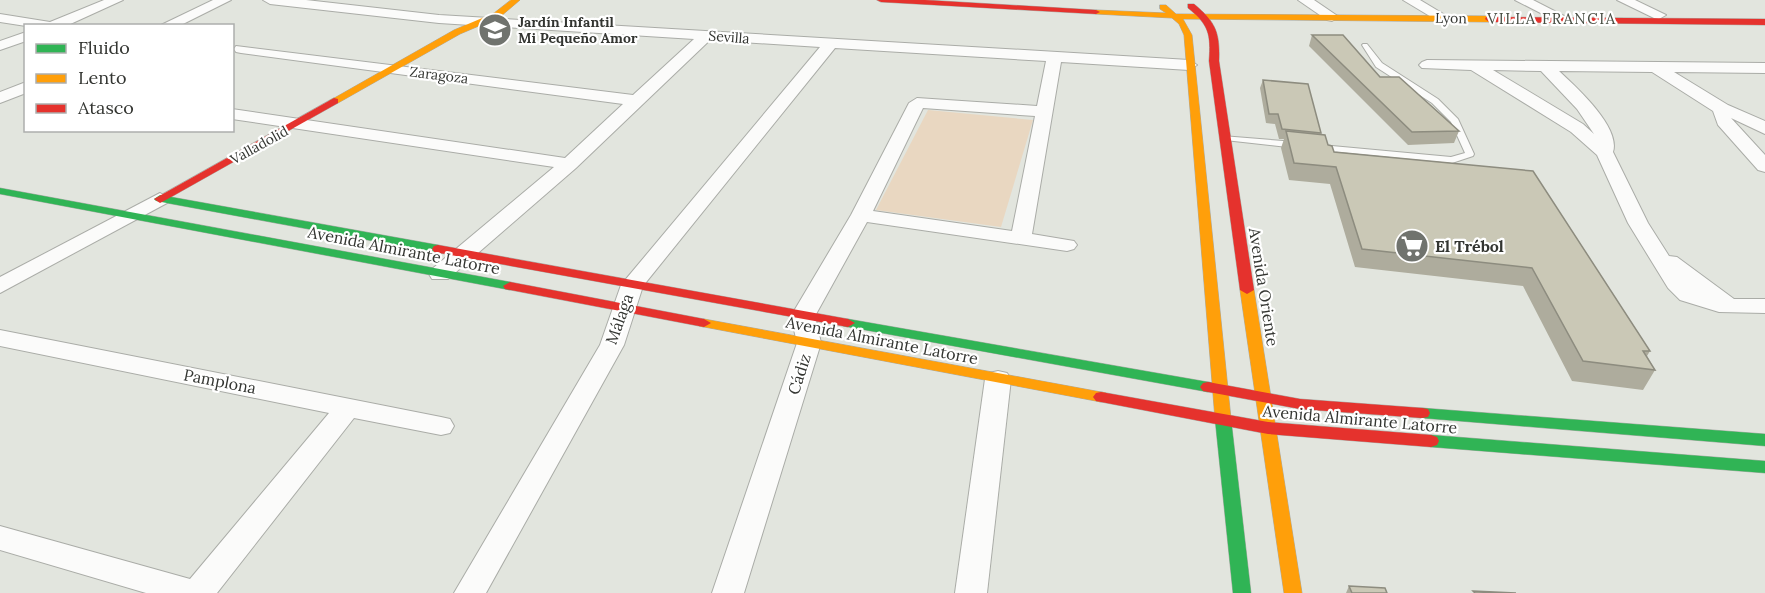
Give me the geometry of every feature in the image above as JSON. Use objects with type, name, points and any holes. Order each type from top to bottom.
[{"type":"main road","name":"Valladolid","points":[[160,199],[457,32],[483,22],[516,0]]},
{"type":"main road","name":"Lyon","points":[[881,0],[1014,4],[1173,16],[1663,18],[1765,22]]},
{"type":"main road","points":[[1154,0],[1186,29],[1223,421],[1242,593]]},
{"type":"main road","name":"Avenida Oriente","points":[[1184,0],[1204,16],[1216,33],[1214,61],[1224,138],[1293,593]]},
{"type":"main road","name":"Avenida Almirante Latorre","points":[[0,191],[1223,421],[1268,428],[1765,467]]},
{"type":"main road","name":"Avenida Almirante Latorre","points":[[137,195],[1263,398],[1341,409],[1765,440]]},
{"type":"street","points":[[55,24],[116,0]]},
{"type":"street","points":[[171,24],[225,0]]},
{"type":"street","name":"Sevilla","points":[[270,0],[483,22],[1189,65]]},
{"type":"street","points":[[1305,0],[1332,17]]},
{"type":"street","points":[[1410,0],[1443,18]]},
{"type":"street","points":[[1522,0],[1563,19]]},
{"type":"street","points":[[1624,0],[1663,18]]},
{"type":"street","points":[[1644,0],[1663,18]]},
{"type":"street","points":[[0,18],[38,24]]},
{"type":"street","points":[[440,274],[569,164],[707,35]]},
{"type":"street","points":[[0,46],[24,37]]},
{"type":"street","points":[[237,51],[264,37]]},
{"type":"street","name":"Málaga","points":[[470,593],[612,345],[632,285],[830,44]]},
{"type":"street","name":"Zaragoza","points":[[237,51],[638,100]]},
{"type":"street","points":[[1021,238],[1054,58]]},
{"type":"street","points":[[1427,66],[1765,68]]},
{"type":"street","points":[[1475,66],[1577,128],[1605,153],[1638,223],[1662,257],[1679,288],[1688,297],[1700,303],[1765,306]]},
{"type":"street","points":[[1545,66],[1568,89],[1604,134],[1605,153]]},
{"type":"street","points":[[1655,67],[1722,109],[1748,118],[1765,129]]},
{"type":"street","points":[[0,98],[24,88]]},
{"type":"street","points":[[803,316],[861,215],[917,104],[1045,112]]},
{"type":"street","points":[[1722,109],[1720,115],[1724,121],[1765,166]]},
{"type":"street","points":[[234,114],[569,164]]},
{"type":"street","name":"Valladolid","points":[[0,286],[160,199]]},
{"type":"street","points":[[861,215],[1067,245]]},
{"type":"street","name":"Cádiz","points":[[728,593],[809,344],[803,316]]},
{"type":"street","name":"Pamplona","points":[[0,338],[441,426]]},
{"type":"street","points":[[971,593],[998,379]]},
{"type":"street","points":[[198,593],[349,406]]},
{"type":"street","points":[[3,542],[191,593]]},
{"type":"lane","points":[[1315,147],[1452,160],[1470,154],[1455,121],[1435,101],[1379,65],[1365,45]]},
{"type":"lane","points":[[1224,138],[1304,146]]},
{"type":"shaded area","points":[[928,110],[1033,120],[1001,227],[876,210]]},
{"type":"building","points":[[1312,35],[1343,35],[1380,77],[1399,77],[1459,131],[1412,132]]},
{"type":"building","points":[[1263,80],[1308,84],[1321,133],[1282,129],[1278,114],[1269,114]]},
{"type":"building","points":[[1286,131],[1325,135],[1328,145],[1332,146],[1334,152],[1533,171],[1650,351],[1643,351],[1655,370],[1583,361],[1532,268],[1362,249],[1336,167],[1294,163]]},
{"type":"building","points":[[1349,586],[1385,588],[1387,593],[1352,593]]},
{"type":"building","points":[[1473,591],[1516,593],[1475,593]]},
{"type":"traffic: fast","points":[[0,191],[510,286]]},
{"type":"traffic: fast","points":[[160,199],[438,249]]},
{"type":"traffic: fast","points":[[848,323],[1208,387]]},
{"type":"traffic: fast","points":[[1422,413],[1765,440]]},
{"type":"traffic: fast","points":[[1223,419],[1242,593]]},
{"type":"traffic: fast","points":[[1431,441],[1765,467]]},
{"type":"traffic: slow","points":[[334,101],[457,32],[497,15],[516,0]]},
{"type":"traffic: slow","points":[[1163,7],[1183,23],[1188,35],[1223,419]]},
{"type":"traffic: slow","points":[[1096,12],[1173,16],[1489,19]]},
{"type":"traffic: slow","points":[[1247,290],[1293,593]]},
{"type":"traffic: slow","points":[[704,323],[1101,397]]},
{"type":"traffic: jam","points":[[881,0],[1096,12]]},
{"type":"traffic: jam","points":[[1191,6],[1209,24],[1214,36],[1214,61],[1247,290]]},
{"type":"traffic: jam","points":[[1489,19],[1765,22]]},
{"type":"traffic: jam","points":[[160,199],[334,101]]},
{"type":"traffic: jam","points":[[438,249],[848,323]]},
{"type":"traffic: jam","points":[[510,286],[704,323]]},
{"type":"traffic: jam","points":[[1208,387],[1300,404],[1422,413]]},
{"type":"traffic: jam","points":[[1101,397],[1268,428],[1431,441]]},
{"type":"place","name":"Jardín Infantil Mi Pequeño Amor","points":[[495,30]]},
{"type":"place","name":"El Trébol","points":[[1412,246]]},
{"type":"district","name":"VILLA FRANCIA","points":[[1552,19]]}]
